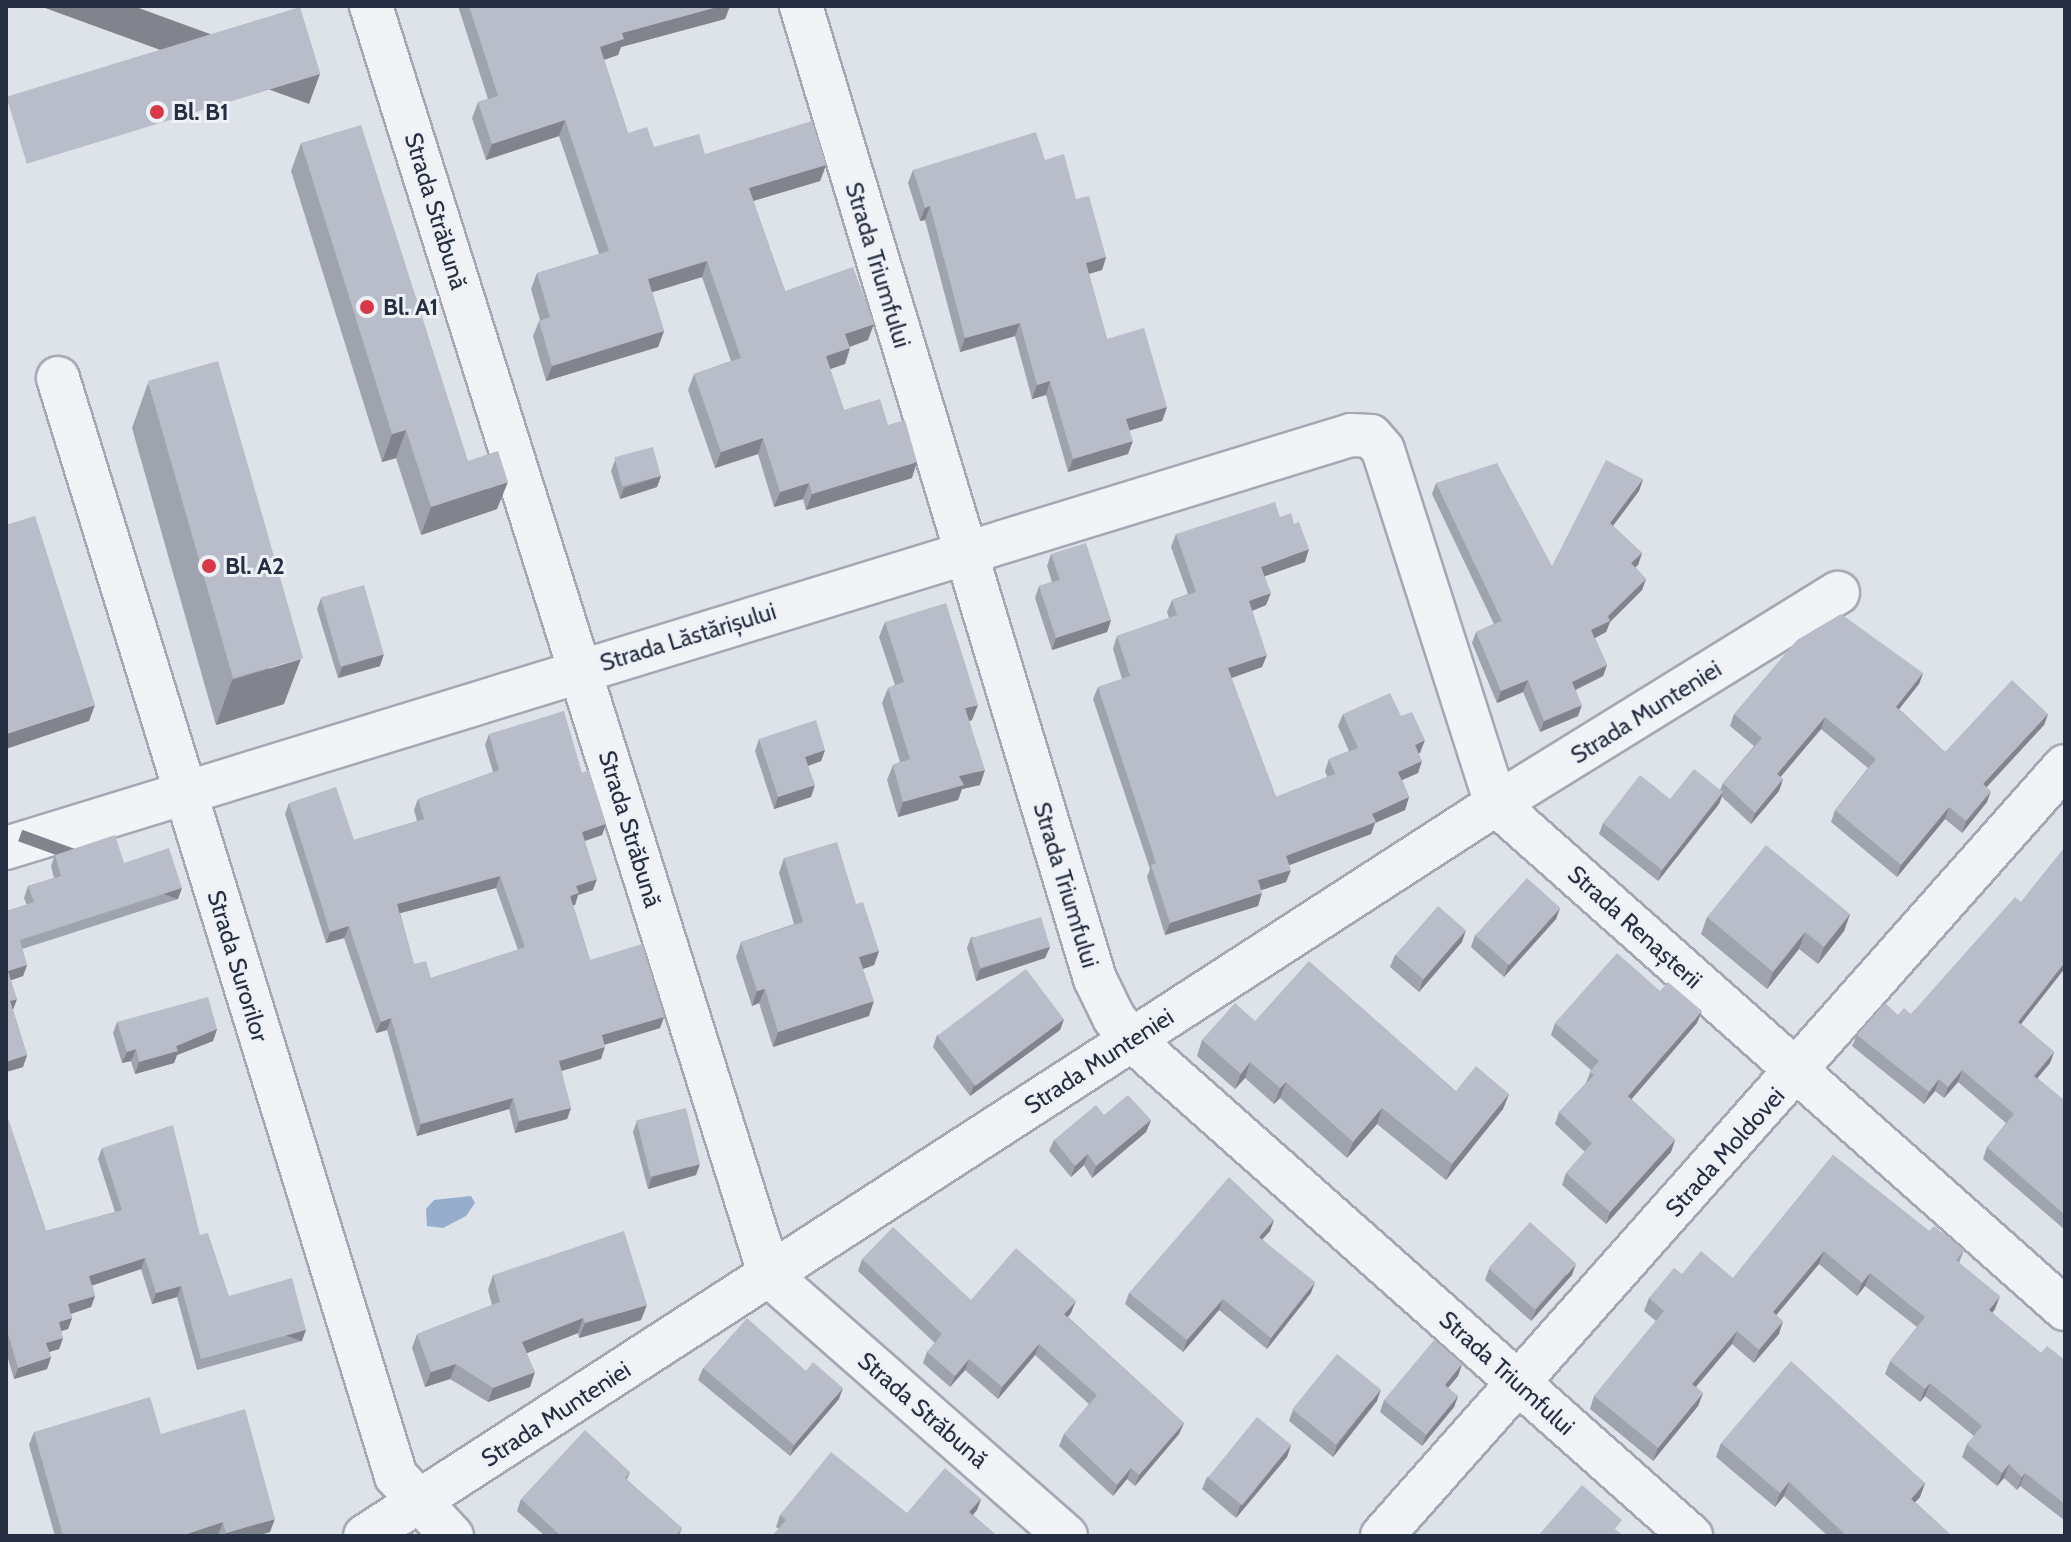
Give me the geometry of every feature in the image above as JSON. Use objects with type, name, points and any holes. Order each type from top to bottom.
[{"type":"street","name":"Strada Străbună","points":[[371,6],[770,1276],[1066,1536]]},
{"type":"street","name":"Strada Triumfului","points":[[801,6],[1095,979],[1131,1039],[1691,1536]]},
{"type":"street","name":"Strada Surorilor","points":[[58,378],[396,1476],[417,1503],[452,1536]]},
{"type":"street","name":"Strada Lăstărișului","points":[[6,848],[1351,435],[1371,436],[1383,450],[1496,804]]},
{"type":"street","name":"Strada Munteniei","points":[[365,1536],[1496,804],[1838,593]]},
{"type":"street","name":"Strada Moldovei","points":[[1382,1536],[2065,766]]},
{"type":"street","name":"Strada Renașterii","points":[[1496,804],[2065,1309]]},
{"type":"water","points":[[471,1196],[475,1203],[466,1216],[443,1228],[427,1226],[426,1209],[434,1200]]},
{"type":"building","points":[[469,6],[721,6],[622,33],[624,39],[600,47],[628,133],[647,127],[654,147],[699,134],[705,154],[812,121],[826,165],[749,188],[785,291],[853,267],[874,324],[845,334],[850,348],[826,356],[844,410],[880,399],[888,425],[905,420],[917,462],[812,494],[809,483],[780,492],[763,438],[721,452],[694,374],[741,358],[707,261],[648,279],[664,331],[552,366],[539,321],[550,317],[537,273],[609,251],[565,120],[492,144],[478,102],[498,96]]},
{"type":"building","name":"Bl. B1","points":[[300,7],[320,74],[27,164],[6,97]]},
{"type":"building","points":[[361,125],[468,461],[498,451],[508,482],[431,507],[406,430],[392,434],[301,143]]},
{"type":"building","points":[[1036,132],[1045,160],[1064,154],[1076,199],[1089,196],[1106,257],[1086,263],[1107,339],[1144,328],[1167,407],[1126,419],[1133,441],[1073,459],[1050,381],[1037,385],[1020,323],[965,338],[930,206],[925,208],[913,170]]},
{"type":"building","points":[[218,361],[303,658],[233,678],[148,381]]},
{"type":"building","points":[[653,447],[661,476],[622,486],[614,457]]},
{"type":"building","points":[[1606,460],[1643,479],[1610,523],[1642,553],[1631,563],[1646,579],[1608,616],[1610,621],[1591,630],[1607,665],[1572,682],[1582,705],[1544,721],[1528,680],[1501,691],[1476,632],[1502,621],[1436,483],[1497,463],[1552,566]]},
{"type":"building","points":[[1275,502],[1280,517],[1291,513],[1294,524],[1299,522],[1309,549],[1261,567],[1271,593],[1249,601],[1267,655],[1228,668],[1276,797],[1335,774],[1329,759],[1358,748],[1343,714],[1390,693],[1401,716],[1412,712],[1425,740],[1415,745],[1422,761],[1398,772],[1409,797],[1372,814],[1376,822],[1286,856],[1291,870],[1258,880],[1262,893],[1170,923],[1151,865],[1156,863],[1098,687],[1130,676],[1117,636],[1177,615],[1172,600],[1196,592],[1176,534]]},
{"type":"building","points":[[35,516],[95,705],[6,734],[6,525]]},
{"type":"building","points":[[1086,543],[1111,620],[1056,638],[1039,586],[1060,580],[1051,554]]},
{"type":"building","points":[[364,585],[384,654],[341,667],[321,597]]},
{"type":"building","points":[[946,603],[978,705],[965,708],[985,770],[959,776],[964,785],[903,802],[893,765],[910,759],[888,688],[904,682],[885,622]]},
{"type":"building","points":[[1841,614],[1923,673],[1896,707],[1945,752],[2012,680],[2048,714],[1983,784],[1991,791],[1966,821],[1949,807],[1901,865],[1835,810],[1876,759],[1825,717],[1777,774],[1783,779],[1755,813],[1723,783],[1762,738],[1734,714],[1797,640]]},
{"type":"building","points":[[564,711],[582,773],[589,770],[606,824],[582,832],[597,879],[576,886],[579,893],[570,896],[590,960],[642,944],[664,1017],[602,1035],[605,1047],[559,1061],[571,1108],[519,1121],[513,1098],[421,1124],[391,1018],[381,1022],[349,926],[330,932],[289,803],[336,787],[354,840],[424,819],[418,799],[499,770],[489,734]],"holes":[[[500,876],[525,947],[431,978],[426,961],[414,964],[397,904]]]},
{"type":"building","points":[[816,720],[825,750],[805,757],[815,785],[778,797],[759,739]]},
{"type":"building","points":[[1694,769],[1723,792],[1662,870],[1603,823],[1640,775],[1670,799]]},
{"type":"building","points":[[115,835],[124,863],[169,848],[182,888],[20,940],[27,965],[8,971],[17,999],[10,1001],[27,1055],[6,1062],[6,911],[34,902],[28,886],[61,876],[55,855]]},
{"type":"building","points":[[837,842],[856,904],[863,902],[879,951],[859,957],[874,1001],[778,1032],[765,989],[757,991],[741,942],[803,922],[784,858]]},
{"type":"building","points":[[1766,845],[1850,914],[1824,947],[1805,932],[1773,972],[1707,917]]},
{"type":"building","points":[[2065,847],[2065,962],[2018,1022],[2054,1052],[2034,1076],[2065,1101],[2065,1215],[1987,1147],[2014,1114],[1962,1070],[1948,1087],[1939,1079],[1929,1092],[1857,1035],[1885,1003],[1898,1015],[1904,1008],[1911,1014],[2015,897],[2021,902]]},
{"type":"building","points":[[1527,878],[1560,908],[1509,965],[1475,935]]},
{"type":"building","points":[[1438,906],[1466,930],[1423,979],[1395,955]]},
{"type":"building","points":[[1041,917],[1050,947],[980,968],[971,938]]},
{"type":"building","points":[[1617,953],[1660,991],[1668,982],[1702,1011],[1628,1096],[1675,1140],[1610,1212],[1566,1173],[1592,1143],[1559,1112],[1594,1075],[1590,1072],[1599,1061],[1555,1023]]},
{"type":"building","points":[[1309,961],[1456,1091],[1476,1066],[1509,1094],[1452,1164],[1382,1108],[1353,1142],[1286,1082],[1280,1088],[1250,1062],[1241,1074],[1202,1040],[1235,1003],[1255,1021]]},
{"type":"building","points":[[1026,969],[1064,1019],[975,1086],[937,1036]]},
{"type":"building","points":[[208,997],[217,1029],[176,1046],[178,1051],[139,1062],[136,1049],[127,1052],[117,1022]]},
{"type":"building","points":[[1128,1095],[1151,1120],[1096,1166],[1088,1154],[1075,1166],[1054,1140],[1096,1105],[1104,1115]]},
{"type":"building","points":[[686,1108],[700,1164],[651,1177],[637,1120]]},
{"type":"building","points":[[6,1113],[46,1231],[122,1210],[102,1148],[173,1125],[200,1235],[208,1233],[229,1296],[292,1278],[306,1330],[201,1359],[181,1286],[156,1293],[145,1258],[89,1276],[95,1296],[68,1304],[72,1318],[59,1322],[63,1338],[46,1343],[51,1357],[18,1368],[6,1327]]},
{"type":"building","points":[[1833,1155],[1929,1231],[1934,1226],[1964,1250],[1956,1260],[2000,1296],[1989,1310],[2041,1353],[2047,1346],[2065,1360],[2065,1504],[2025,1473],[2022,1477],[2009,1464],[2002,1473],[1967,1444],[1982,1426],[1930,1383],[1925,1389],[1890,1361],[1925,1317],[1870,1273],[1862,1283],[1824,1251],[1773,1312],[1783,1321],[1759,1350],[1737,1331],[1692,1384],[1703,1393],[1658,1448],[1594,1396],[1664,1311],[1649,1298],[1674,1268],[1682,1274],[1701,1251],[1733,1278]]},
{"type":"building","points":[[1229,1177],[1274,1220],[1259,1237],[1315,1282],[1271,1338],[1223,1299],[1187,1340],[1129,1293]]},
{"type":"building","points":[[1530,1222],[1576,1263],[1535,1310],[1489,1268]]},
{"type":"building","points":[[893,1227],[971,1300],[1016,1248],[1076,1301],[1064,1314],[1184,1423],[1139,1475],[1131,1468],[1117,1485],[1064,1434],[1097,1395],[1039,1344],[1002,1387],[969,1359],[955,1376],[927,1352],[942,1334],[862,1259]]},
{"type":"building","points":[[624,1231],[647,1305],[585,1323],[583,1318],[522,1342],[535,1372],[493,1388],[456,1364],[431,1372],[417,1334],[500,1302],[493,1275]]},
{"type":"building","points":[[747,1318],[806,1371],[813,1362],[843,1388],[794,1445],[703,1368]]},
{"type":"building","points":[[1434,1340],[1462,1364],[1445,1385],[1458,1396],[1426,1435],[1384,1400]]},
{"type":"building","points":[[1337,1354],[1381,1389],[1336,1444],[1292,1409]]},
{"type":"building","points":[[1791,1361],[1925,1483],[1911,1499],[1952,1536],[1847,1536],[1789,1482],[1780,1493],[1721,1443]]},
{"type":"building","points":[[150,1397],[161,1434],[245,1409],[275,1519],[226,1533],[223,1522],[181,1536],[63,1536],[34,1432]]},
{"type":"building","points":[[1257,1417],[1291,1445],[1242,1505],[1208,1478]]},
{"type":"building","points":[[585,1430],[630,1472],[625,1478],[682,1528],[675,1536],[561,1536],[521,1499]]},
{"type":"building","points":[[831,1452],[907,1513],[945,1468],[981,1499],[969,1512],[997,1536],[772,1536],[786,1520],[780,1515]]},
{"type":"building","points":[[1582,1485],[1622,1520],[1615,1529],[1624,1536],[1538,1536]]},
{"type":"place","name":"Bl. B1","points":[[157,112]]},
{"type":"place","name":"Bl. A1","points":[[367,307]]},
{"type":"place","name":"Bl. A2","points":[[209,566]]}]
